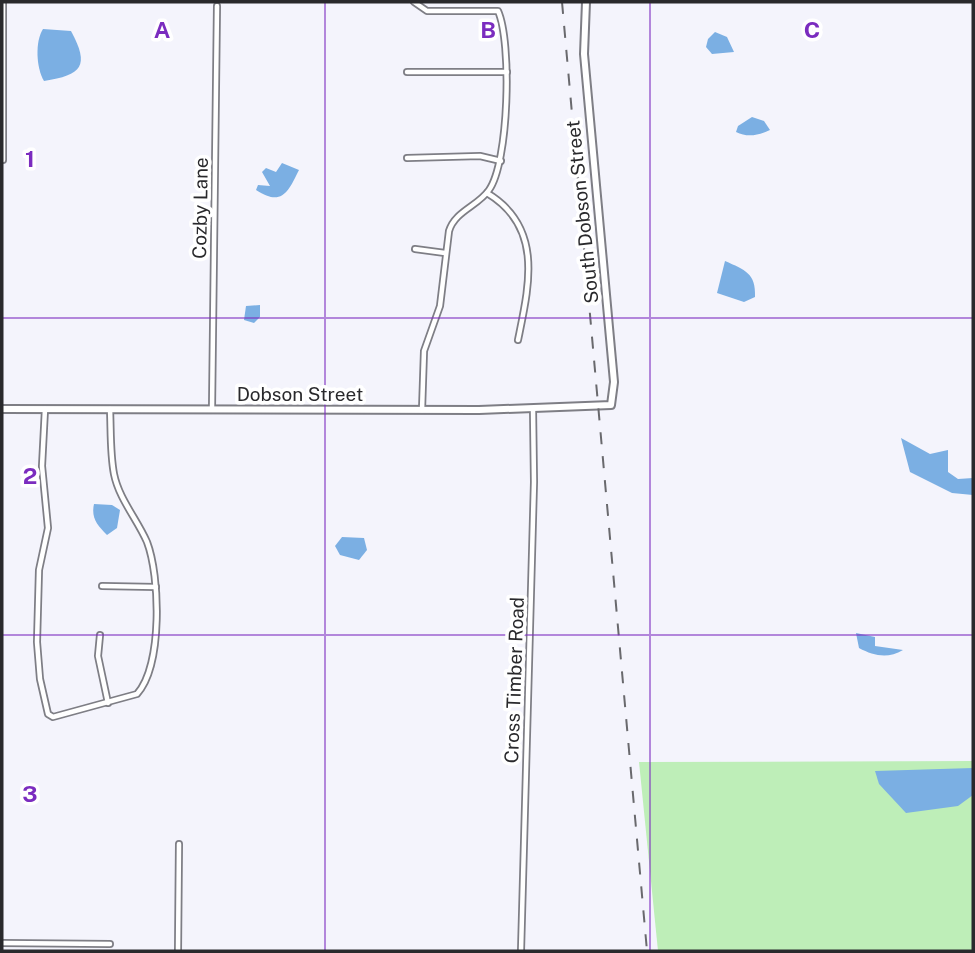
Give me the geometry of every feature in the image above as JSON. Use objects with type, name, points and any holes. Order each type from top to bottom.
[{"type":"street","points":[[3,2],[3,160]]},
{"type":"street","points":[[414,2],[427,11],[498,11],[503,22],[507,72],[501,161],[487,192],[452,221],[445,253],[440,306],[424,351],[422,410]]},
{"type":"street","name":"South Dobson Street","points":[[586,2],[584,54],[615,394],[611,405],[598,408]]},
{"type":"street","name":"Cozby Lane","points":[[212,410],[217,6]]},
{"type":"street","points":[[407,72],[507,72]]},
{"type":"street","points":[[407,158],[480,156],[501,161]]},
{"type":"street","points":[[487,192],[502,202],[522,231],[529,257],[530,274],[518,340]]},
{"type":"street","points":[[415,249],[445,253]]},
{"type":"street","points":[[45,408],[42,466],[48,528],[39,570],[37,642],[40,679],[51,716],[136,694],[142,688],[153,651],[156,587],[146,540],[121,496],[114,475],[110,408]]},
{"type":"street","name":"Dobson Street","points":[[2,409],[598,408]]},
{"type":"street","name":"Cross Timber Road","points":[[521,951],[534,482],[533,409]]},
{"type":"street","points":[[102,586],[156,587]]},
{"type":"street","points":[[100,635],[99,663],[108,703]]},
{"type":"street","points":[[178,951],[179,845]]},
{"type":"street","points":[[2,943],[110,944]]},
{"type":"green space","points":[[973,761],[973,951],[658,951],[639,762]]},
{"type":"water","points":[[43,29],[71,31],[81,61],[74,72],[44,81],[39,69],[38,55]]},
{"type":"water","points":[[715,32],[727,37],[734,52],[712,54],[706,47],[708,39]]},
{"type":"water","points":[[752,117],[764,121],[770,130],[753,135],[736,132],[738,126]]},
{"type":"water","points":[[282,163],[299,170],[283,195],[272,197],[256,190],[258,185],[270,186],[262,172],[266,168],[276,172]]},
{"type":"water","points":[[725,261],[748,273],[754,283],[755,297],[744,302],[717,293]]},
{"type":"water","points":[[260,305],[260,317],[254,323],[244,320],[246,306]]},
{"type":"water","points":[[901,438],[930,454],[948,450],[948,472],[958,479],[973,478],[973,495],[952,493],[910,472]]},
{"type":"water","points":[[94,504],[112,505],[120,510],[117,528],[107,535],[96,521]]},
{"type":"water","points":[[342,537],[364,538],[367,550],[359,560],[340,555],[335,546]]},
{"type":"water","points":[[856,633],[875,637],[875,646],[903,650],[886,655],[870,653],[859,648]]},
{"type":"water","points":[[973,768],[973,795],[958,806],[906,813],[879,784],[875,771]]},
{"type":"railway","points":[[562,2],[647,951]]}]
